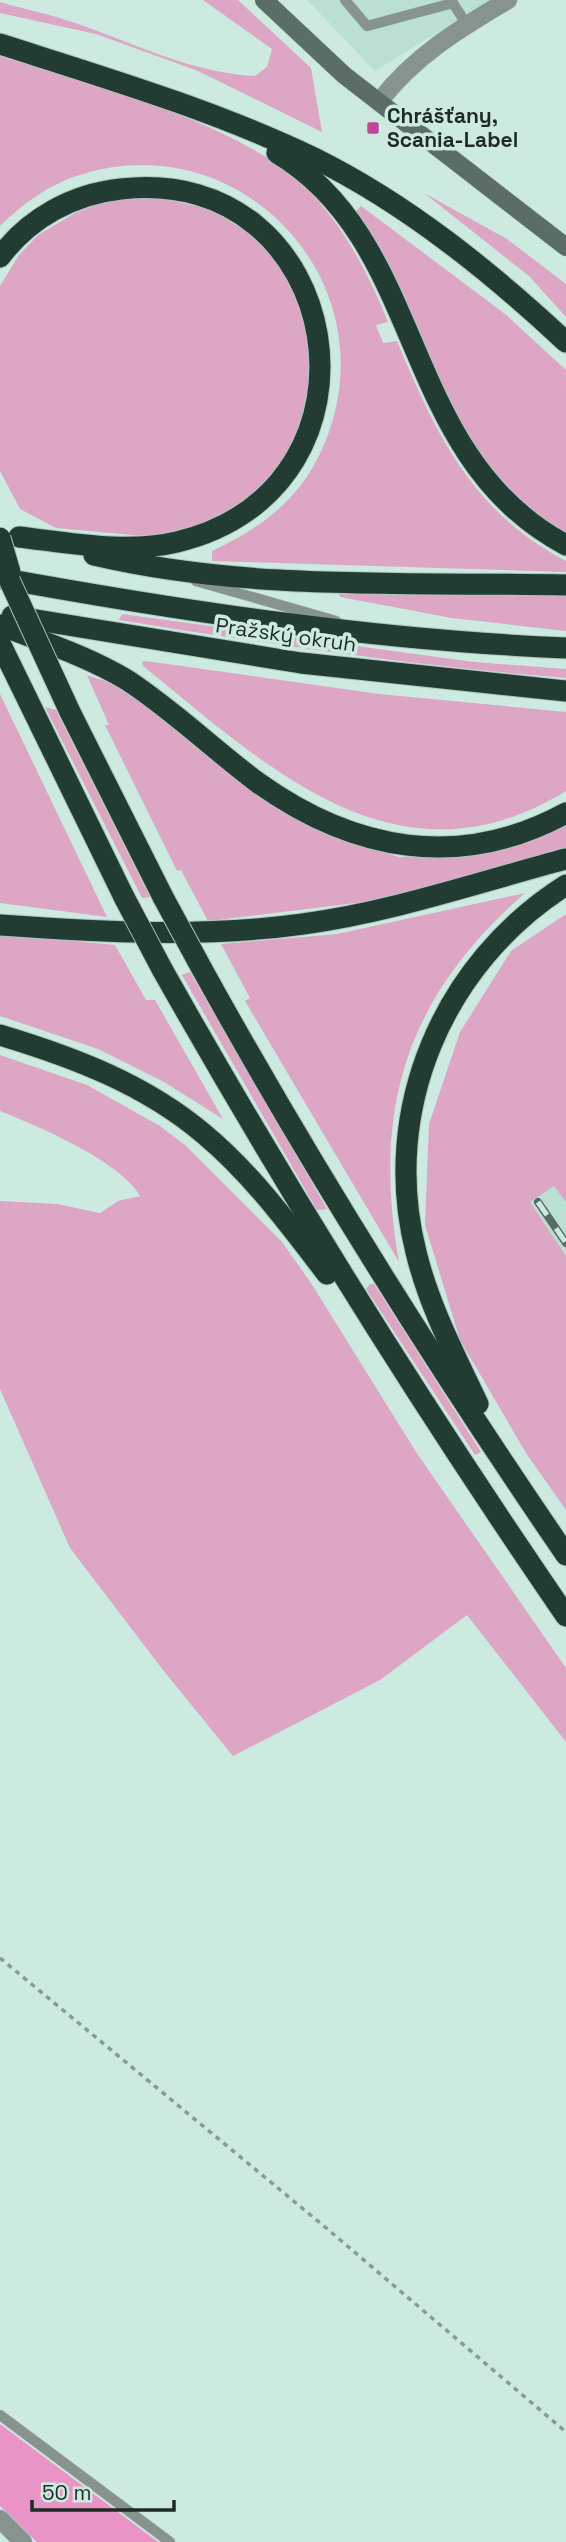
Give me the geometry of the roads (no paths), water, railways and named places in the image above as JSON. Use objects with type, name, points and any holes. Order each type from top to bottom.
[{"type":"highway","points":[[0,44],[202,112],[314,159],[384,199],[464,255],[566,342]]},
{"type":"highway","points":[[202,112],[291,161],[334,199],[374,260],[443,414],[475,468],[513,509],[566,545]]},
{"type":"highway","points":[[0,257],[40,218],[83,196],[132,187],[195,194],[242,216],[282,253],[307,296],[318,329],[321,355],[320,394],[300,449],[272,489],[230,521],[189,538],[143,546],[108,546],[6,536]]},
{"type":"highway","points":[[6,536],[146,567],[228,577],[566,584]]},
{"type":"highway","points":[[6,536],[18,600]]},
{"type":"highway","points":[[0,561],[70,712],[202,969],[340,1206],[514,1479],[566,1555]]},
{"type":"highway","name":"Pražský okruh","points":[[0,578],[190,610],[394,637],[566,648]]},
{"type":"highway","name":"Pražský okruh","points":[[0,614],[301,663],[566,691]]},
{"type":"highway","points":[[0,625],[84,657],[127,681],[257,781],[297,808],[349,832],[400,845],[458,847],[505,839],[566,813]]},
{"type":"highway","points":[[0,643],[124,897],[265,1150],[402,1370],[563,1607]]},
{"type":"highway","points":[[0,925],[196,932],[303,924],[449,892],[566,859]]},
{"type":"highway","points":[[514,1479],[445,1336],[422,1275],[408,1207],[406,1145],[422,1069],[447,1010],[493,945],[528,912],[566,885]]},
{"type":"highway","points":[[0,914],[112,930]]},
{"type":"highway","points":[[0,1035],[72,1059],[119,1079],[160,1102],[205,1135],[281,1216],[402,1370]]},
{"type":"main road","points":[[264,0],[344,75],[566,247]]},
{"type":"street","points":[[379,102],[407,68],[433,46],[508,0]]},
{"type":"street","points":[[0,2519],[23,2542]]},
{"type":"lane","points":[[345,0],[367,26],[452,1],[467,25]]},
{"type":"lane","points":[[146,567],[394,637]]},
{"type":"lane","points":[[0,2415],[170,2542]]},
{"type":"railway","points":[[538,1202],[566,1243]]},
{"type":"place","name":"Chrášťany, Scania-Label","points":[[373,128]]}]
